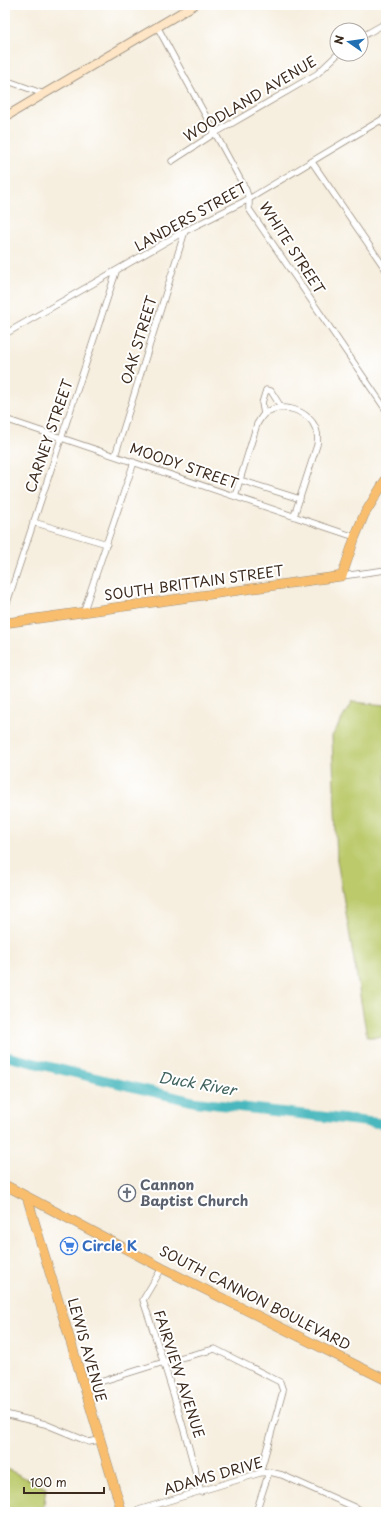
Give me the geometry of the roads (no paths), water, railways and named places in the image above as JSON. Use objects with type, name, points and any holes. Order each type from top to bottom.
[{"type":"main road","points":[[5,116],[158,28],[194,5]]},
{"type":"main road","points":[[342,576],[355,537],[369,506],[386,479]]},
{"type":"main road","name":"SOUTH BRITTAIN STREET","points":[[5,623],[342,576]]},
{"type":"main road","name":"SOUTH CANNON BOULEVARD","points":[[5,1185],[162,1268],[386,1380]]},
{"type":"main road","name":"LEWIS AVENUE","points":[[27,1197],[99,1440],[122,1512]]},
{"type":"street","points":[[369,33],[386,23]]},
{"type":"street","name":"WHITE STREET","points":[[158,28],[249,198],[249,209],[386,410]]},
{"type":"street","name":"WOODLAND AVENUE","points":[[172,161],[214,133],[318,74],[330,62]]},
{"type":"street","points":[[5,80],[44,94]]},
{"type":"street","points":[[384,118],[386,126]]},
{"type":"street","name":"LANDERS STREET","points":[[5,334],[116,272],[185,231],[249,198],[384,118]]},
{"type":"street","points":[[312,162],[386,270]]},
{"type":"street","name":"OAK STREET","points":[[115,456],[185,231]]},
{"type":"street","name":"CARNEY STREET","points":[[5,609],[116,272]]},
{"type":"street","points":[[264,414],[262,407],[266,390],[271,391],[281,407]]},
{"type":"street","points":[[235,496],[257,424],[264,414],[281,407],[296,410],[309,418],[317,430],[317,444],[294,516]]},
{"type":"street","name":"MOODY STREET","points":[[5,419],[355,537]]},
{"type":"street","points":[[83,613],[134,462]]},
{"type":"street","points":[[240,480],[300,499]]},
{"type":"street","points":[[33,522],[107,544]]},
{"type":"street","name":"SOUTH BRITTAIN STREET","points":[[342,576],[386,570]]},
{"type":"street","name":"FAIRVIEW AVENUE","points":[[162,1268],[143,1300],[184,1428],[201,1492]]},
{"type":"street","points":[[84,1387],[164,1362],[214,1349],[280,1382],[283,1390],[260,1472]]},
{"type":"street","points":[[5,1414],[45,1424],[89,1442],[99,1440]]},
{"type":"street","name":"ADAMS DRIVE","points":[[132,1512],[201,1492],[260,1472],[282,1474],[365,1512]]},
{"type":"street","points":[[256,1512],[269,1472]]},
{"type":"waterway","name":"Duck River","points":[[5,1056],[195,1102],[386,1124]]},
{"type":"place","name":"Cannon Baptist Church","points":[[127,1193]]},
{"type":"place","name":"Circle K","points":[[69,1246]]}]
